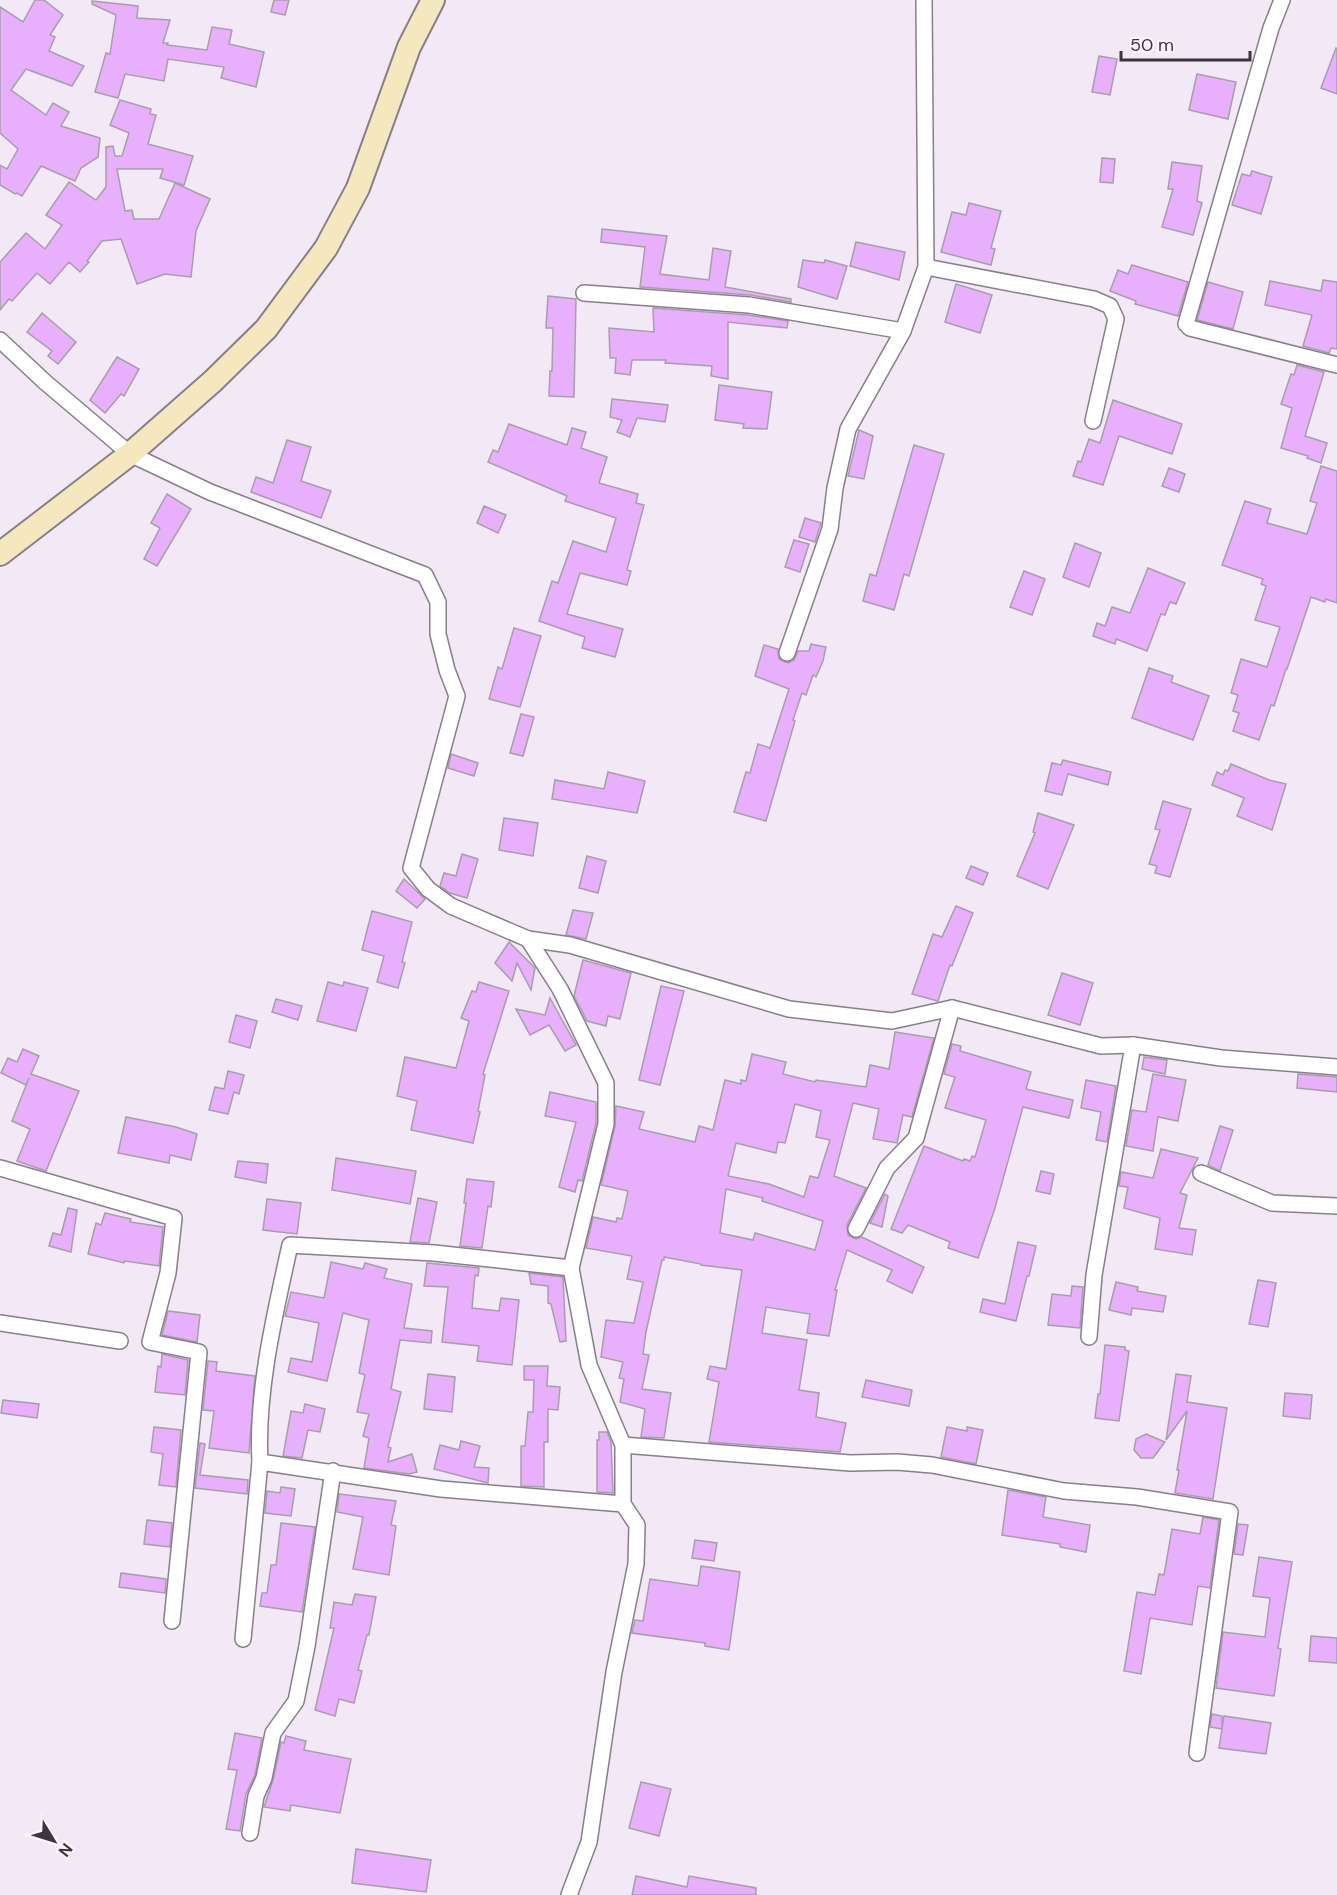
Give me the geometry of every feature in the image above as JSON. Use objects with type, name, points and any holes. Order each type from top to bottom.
[{"type":"street","points":[[0,554],[130,454],[213,381],[266,329],[326,248],[358,188],[410,47],[434,0]]},
{"type":"street","points":[[787,653],[830,530],[835,488],[848,429],[903,331],[926,267],[924,0]]},
{"type":"street","points":[[1282,0],[1271,28],[1186,324],[1190,328],[1337,365]]},
{"type":"street","points":[[926,267],[1094,299],[1110,306],[1116,319],[1093,421]]},
{"type":"street","points":[[584,292],[749,305],[903,331]]},
{"type":"street","points":[[0,340],[45,382],[130,454],[210,492],[425,575],[438,602],[438,634],[457,696],[411,868],[428,889],[451,906],[528,939],[570,945],[789,1009],[892,1021],[952,1008],[1101,1046],[1133,1045],[1221,1058],[1337,1067]]},
{"type":"street","points":[[528,939],[561,989],[606,1083],[606,1124],[571,1268],[589,1365],[623,1445],[623,1504],[637,1525],[636,1564],[614,1672],[589,1842],[569,1895]]},
{"type":"street","points":[[856,1229],[887,1168],[916,1138],[952,1008]]},
{"type":"street","points":[[1089,1337],[1094,1275],[1133,1045]]},
{"type":"street","points":[[0,1168],[174,1218],[168,1273],[150,1342],[199,1352],[172,1621]]},
{"type":"street","points":[[1201,1173],[1272,1203],[1337,1206]]},
{"type":"street","points":[[243,1639],[260,1462],[258,1436],[273,1318],[290,1245],[434,1253],[571,1268]]},
{"type":"street","points":[[0,1323],[120,1341]]},
{"type":"street","points":[[623,1445],[850,1463],[897,1462],[932,1465],[1064,1491],[1137,1497],[1230,1512],[1197,1753]]},
{"type":"street","points":[[260,1462],[333,1471],[441,1489],[623,1504]]},
{"type":"street","points":[[250,1833],[256,1796],[264,1778],[273,1733],[296,1701],[308,1646],[333,1471]]},
{"type":"building","points":[[35,0],[44,0],[63,15],[50,35],[55,37],[49,51],[84,66],[72,86],[26,69],[11,90],[46,115],[53,103],[69,112],[61,126],[100,138],[98,157],[81,168],[75,181],[41,166],[22,196],[0,185],[0,165],[7,169],[18,149],[0,133],[0,7],[23,22]]},
{"type":"building","points":[[274,0],[289,0],[285,15],[271,12]]},
{"type":"building","points":[[92,1],[138,6],[137,18],[170,20],[163,43],[168,43],[167,45],[207,50],[212,27],[232,30],[229,44],[264,52],[256,87],[221,78],[224,67],[168,59],[164,81],[125,74],[118,98],[95,92],[106,53],[110,54],[116,15],[92,4]]},
{"type":"building","points":[[1337,49],[1337,94],[1321,88]]},
{"type":"building","points":[[1099,56],[1117,59],[1110,95],[1092,92]]},
{"type":"building","points":[[1197,74],[1236,82],[1228,119],[1189,110]]},
{"type":"building","points":[[120,100],[151,109],[150,114],[156,115],[148,144],[193,156],[184,185],[160,178],[163,169],[117,169],[125,211],[132,210],[134,219],[159,219],[175,183],[210,199],[196,231],[191,277],[165,274],[137,284],[121,239],[102,241],[80,272],[69,262],[50,284],[37,273],[12,301],[9,299],[0,310],[0,262],[26,233],[45,249],[62,225],[46,215],[69,182],[96,200],[106,187],[106,147],[113,146],[115,156],[122,156],[129,133],[110,125]]},
{"type":"building","points":[[1102,158],[1115,159],[1113,183],[1100,182]]},
{"type":"building","points":[[1172,162],[1202,166],[1197,201],[1202,203],[1193,235],[1162,227],[1173,189],[1168,189]]},
{"type":"building","points":[[1252,171],[1272,177],[1261,214],[1232,205],[1242,174],[1250,176]]},
{"type":"building","points":[[969,203],[1001,211],[991,248],[995,249],[991,265],[941,252],[952,212],[966,215]]},
{"type":"building","points":[[602,229],[667,236],[660,274],[709,280],[713,248],[731,251],[725,287],[791,299],[791,302],[750,295],[640,287],[645,247],[601,242]]},
{"type":"building","points":[[856,242],[905,252],[899,280],[850,266]]},
{"type":"building","points":[[803,260],[824,263],[825,260],[847,266],[837,299],[798,287]]},
{"type":"building","points":[[1132,265],[1188,282],[1178,316],[1135,304],[1136,301],[1110,291],[1118,270],[1128,274]]},
{"type":"building","points":[[1323,280],[1337,282],[1337,349],[1331,348],[1329,353],[1303,346],[1312,315],[1265,305],[1270,281],[1321,291]]},
{"type":"building","points":[[1208,282],[1243,292],[1233,329],[1197,320]]},
{"type":"building","points":[[956,284],[992,295],[980,333],[945,322]]},
{"type":"building","points":[[548,296],[576,299],[574,397],[549,396],[553,328],[546,328]]},
{"type":"building","points":[[653,308],[748,315],[788,321],[787,328],[728,322],[728,379],[711,376],[712,366],[665,363],[666,360],[632,360],[630,375],[615,373],[616,358],[610,358],[609,328],[654,332]]},
{"type":"building","points":[[42,313],[76,342],[58,364],[48,356],[52,351],[27,332]]},
{"type":"building","points":[[117,357],[139,369],[124,396],[121,394],[105,413],[90,400]]},
{"type":"building","points":[[1297,365],[1324,372],[1305,436],[1327,443],[1321,463],[1307,458],[1308,456],[1281,448],[1292,408],[1281,404],[1291,374],[1294,375]]},
{"type":"building","points":[[719,385],[772,392],[767,429],[743,428],[744,424],[715,420]]},
{"type":"building","points":[[612,399],[668,405],[665,422],[637,418],[630,437],[617,432],[622,420],[610,417]]},
{"type":"building","points":[[1113,400],[1182,424],[1172,454],[1119,436],[1103,485],[1073,476],[1089,439],[1100,443]]},
{"type":"building","points":[[509,424],[567,445],[572,428],[586,432],[581,448],[607,457],[599,483],[638,494],[636,503],[644,505],[627,570],[631,571],[627,585],[580,573],[567,614],[623,629],[615,657],[582,648],[585,637],[539,621],[552,581],[558,583],[573,541],[606,552],[616,518],[565,501],[567,496],[488,462],[493,450],[498,452]]},
{"type":"building","points":[[859,430],[873,436],[864,479],[848,476]]},
{"type":"building","points":[[287,440],[311,447],[301,481],[331,491],[321,518],[251,492],[256,477],[273,483]]},
{"type":"building","points":[[914,445],[944,454],[909,576],[904,574],[894,610],[863,601],[870,574],[876,576]]},
{"type":"building","points":[[1321,466],[1337,471],[1337,603],[1311,597],[1274,706],[1271,705],[1259,740],[1233,731],[1239,713],[1233,711],[1238,695],[1231,693],[1241,659],[1267,667],[1280,627],[1255,620],[1266,586],[1261,584],[1263,579],[1222,565],[1245,501],[1271,509],[1267,523],[1307,534],[1317,503],[1310,501]]},
{"type":"building","points":[[1169,468],[1185,474],[1179,492],[1162,486]]},
{"type":"building","points":[[167,494],[191,509],[157,566],[144,559],[160,528],[151,523]]},
{"type":"building","points":[[484,506],[506,515],[498,533],[477,523]]},
{"type":"building","points":[[805,518],[821,523],[815,542],[799,537]]},
{"type":"building","points":[[794,540],[809,544],[800,572],[785,567]]},
{"type":"building","points":[[1075,543],[1101,553],[1089,587],[1063,577]]},
{"type":"building","points":[[1148,568],[1185,583],[1176,604],[1170,602],[1165,615],[1161,614],[1147,651],[1116,639],[1115,644],[1093,636],[1097,623],[1105,626],[1112,607],[1130,613]]},
{"type":"building","points":[[1024,571],[1045,579],[1032,615],[1010,607]]},
{"type":"building","points":[[514,628],[541,636],[520,707],[489,699],[498,667],[502,669]]},
{"type":"building","points":[[811,644],[826,647],[823,661],[816,677],[813,675],[806,695],[802,693],[766,821],[734,812],[746,772],[750,773],[758,744],[770,748],[789,689],[755,676],[764,645],[778,649],[779,659],[788,663],[794,660],[798,651],[809,651]]},
{"type":"building","points":[[1149,668],[1173,676],[1171,682],[1209,696],[1193,740],[1132,718]]},
{"type":"building","points":[[521,714],[534,717],[523,756],[510,753]]},
{"type":"building","points":[[451,754],[478,763],[474,776],[448,768]]},
{"type":"building","points":[[1063,760],[1111,772],[1108,785],[1068,774],[1062,795],[1045,791],[1052,763],[1061,765]]},
{"type":"building","points":[[1231,764],[1269,780],[1286,784],[1272,830],[1237,816],[1244,798],[1212,785],[1217,772],[1223,775]]},
{"type":"building","points":[[608,772],[645,781],[637,813],[552,799],[555,780],[604,789]]},
{"type":"building","points":[[1163,801],[1191,809],[1170,877],[1155,873],[1157,866],[1149,864],[1160,830],[1155,829]]},
{"type":"building","points":[[1038,813],[1074,825],[1048,889],[1017,876],[1035,833],[1033,832]]},
{"type":"building","points":[[504,818],[538,823],[533,856],[499,850]]},
{"type":"building","points":[[462,854],[478,859],[467,898],[450,893],[440,886],[444,873],[456,876]]},
{"type":"building","points":[[587,856],[606,861],[598,893],[579,888]]},
{"type":"building","points":[[971,866],[988,873],[983,885],[966,878]]},
{"type":"building","points":[[404,879],[425,899],[417,908],[396,891]]},
{"type":"building","points":[[956,906],[973,913],[952,966],[950,965],[938,1001],[912,994],[933,934],[942,937]]},
{"type":"building","points":[[573,910],[593,913],[586,939],[566,935]]},
{"type":"building","points":[[372,911],[412,922],[398,988],[377,982],[384,956],[362,950]]},
{"type":"building","points":[[509,942],[535,968],[531,990],[517,963],[512,981],[495,963]]},
{"type":"building","points":[[583,960],[631,973],[620,1019],[608,1016],[606,1026],[587,1021],[574,996]]},
{"type":"building","points":[[1062,973],[1093,983],[1080,1025],[1048,1015]]},
{"type":"building","points":[[328,982],[343,986],[344,982],[368,988],[356,1031],[317,1021]]},
{"type":"building","points":[[479,982],[509,991],[483,1074],[485,1075],[478,1111],[480,1112],[473,1143],[411,1130],[417,1101],[397,1096],[405,1057],[456,1068],[469,1021],[461,1018],[472,991],[476,992]]},
{"type":"building","points":[[661,986],[684,991],[660,1085],[639,1080]]},
{"type":"building","points":[[550,998],[576,1045],[565,1051],[549,1025],[530,1035],[516,1009],[545,1015]]},
{"type":"building","points":[[276,999],[302,1006],[298,1020],[272,1012]]},
{"type":"building","points":[[236,1015],[257,1021],[250,1048],[229,1042]]},
{"type":"building","points":[[895,1032],[934,1038],[912,1117],[903,1115],[897,1143],[873,1139],[879,1109],[853,1103],[834,1176],[866,1188],[847,1225],[848,1235],[856,1239],[862,1237],[924,1267],[912,1293],[887,1281],[892,1270],[847,1250],[835,1290],[837,1290],[829,1336],[807,1333],[810,1314],[766,1307],[762,1333],[807,1340],[799,1390],[819,1393],[816,1417],[846,1423],[840,1452],[709,1442],[719,1382],[707,1379],[710,1366],[726,1369],[742,1270],[701,1265],[664,1257],[646,1332],[643,1354],[649,1355],[642,1389],[671,1393],[664,1438],[641,1437],[645,1409],[620,1402],[624,1379],[619,1378],[623,1362],[601,1357],[606,1320],[634,1323],[643,1282],[627,1279],[632,1256],[586,1248],[593,1217],[616,1222],[617,1218],[622,1219],[628,1191],[601,1185],[615,1126],[616,1106],[644,1112],[639,1129],[695,1142],[699,1126],[713,1130],[725,1080],[741,1084],[741,1080],[746,1081],[752,1054],[786,1062],[783,1074],[815,1082],[816,1080],[866,1087],[870,1065],[889,1069]],"holes":[[[795,1104],[821,1111],[816,1137],[830,1140],[818,1178],[810,1176],[804,1197],[769,1184],[728,1176],[736,1143],[776,1153],[778,1142],[785,1143]],[[726,1189],[763,1198],[762,1201],[823,1221],[815,1250],[755,1233],[753,1240],[720,1233]]]},
{"type":"building","points":[[952,1044],[961,1046],[960,1051],[1031,1072],[1026,1089],[1073,1100],[1069,1118],[1023,1107],[995,1208],[978,1258],[948,1248],[950,1242],[908,1225],[902,1233],[891,1229],[924,1146],[963,1161],[964,1159],[970,1161],[972,1156],[975,1157],[986,1120],[945,1108],[955,1077],[944,1074]]},
{"type":"building","points":[[23,1049],[39,1056],[31,1074],[79,1091],[46,1171],[17,1161],[30,1129],[12,1121],[29,1078],[26,1085],[1,1073],[8,1058],[17,1062]]},
{"type":"building","points":[[1144,1057],[1167,1060],[1165,1074],[1142,1069]]},
{"type":"building","points":[[228,1071],[244,1075],[239,1094],[234,1092],[228,1114],[209,1110],[215,1087],[224,1089]]},
{"type":"building","points":[[1153,1074],[1186,1080],[1178,1121],[1158,1117],[1153,1151],[1126,1146],[1132,1110],[1146,1112]]},
{"type":"building","points":[[1298,1074],[1337,1077],[1337,1092],[1297,1088]]},
{"type":"building","points":[[1086,1080],[1116,1086],[1107,1142],[1096,1140],[1101,1112],[1081,1108]]},
{"type":"building","points":[[550,1092],[596,1102],[596,1123],[582,1181],[578,1180],[575,1192],[559,1187],[576,1122],[545,1116]]},
{"type":"building","points":[[126,1117],[176,1127],[197,1134],[191,1160],[170,1155],[169,1163],[118,1153]]},
{"type":"building","points":[[1220,1126],[1233,1130],[1220,1171],[1208,1165]]},
{"type":"building","points":[[1161,1149],[1198,1158],[1180,1193],[1187,1195],[1179,1228],[1196,1230],[1192,1255],[1155,1249],[1160,1218],[1124,1208],[1128,1187],[1119,1186],[1121,1172],[1153,1178]]},
{"type":"building","points":[[336,1158],[416,1171],[410,1204],[332,1190]]},
{"type":"building","points":[[238,1161],[268,1164],[266,1183],[235,1177]]},
{"type":"building","points":[[1041,1171],[1054,1174],[1050,1194],[1036,1191]]},
{"type":"building","points":[[467,1179],[494,1182],[482,1248],[460,1246]]},
{"type":"building","points":[[885,1194],[888,1196],[882,1227],[870,1223]]},
{"type":"building","points":[[418,1198],[437,1202],[429,1243],[410,1242]]},
{"type":"building","points":[[267,1199],[301,1203],[297,1234],[263,1230]]},
{"type":"building","points":[[68,1208],[77,1210],[71,1252],[49,1246],[53,1233],[61,1235]]},
{"type":"building","points":[[105,1213],[131,1219],[130,1222],[163,1227],[159,1266],[125,1261],[124,1263],[88,1254],[96,1223],[101,1225]]},
{"type":"building","points":[[1018,1242],[1036,1246],[1016,1321],[980,1312],[983,1299],[1005,1304]]},
{"type":"building","points":[[331,1262],[363,1269],[365,1263],[387,1269],[384,1278],[412,1284],[404,1328],[432,1331],[431,1343],[400,1340],[391,1389],[401,1392],[388,1447],[391,1448],[388,1462],[412,1454],[417,1472],[409,1474],[364,1468],[369,1438],[363,1436],[369,1414],[357,1412],[365,1375],[359,1373],[369,1320],[343,1313],[327,1381],[288,1372],[291,1358],[312,1362],[319,1323],[285,1316],[291,1292],[324,1298]]},
{"type":"building","points":[[427,1263],[479,1268],[478,1276],[475,1275],[472,1308],[499,1311],[501,1298],[519,1300],[512,1365],[477,1361],[479,1346],[442,1342],[448,1287],[424,1286]]},
{"type":"building","points":[[529,1273],[563,1277],[566,1341],[560,1342],[551,1304],[548,1303],[548,1286],[531,1284]]},
{"type":"building","points":[[1258,1280],[1276,1283],[1268,1327],[1249,1324]]},
{"type":"building","points":[[1116,1282],[1138,1287],[1137,1291],[1166,1296],[1163,1312],[1132,1308],[1131,1315],[1109,1310]]},
{"type":"building","points":[[1072,1286],[1083,1287],[1080,1328],[1048,1325],[1052,1294],[1071,1296]]},
{"type":"building","points":[[168,1311],[200,1315],[197,1342],[162,1335]]},
{"type":"building","points":[[1105,1345],[1125,1347],[1125,1350],[1129,1351],[1119,1421],[1095,1418]]},
{"type":"building","points":[[162,1354],[188,1360],[185,1395],[155,1392]]},
{"type":"building","points":[[208,1361],[217,1362],[216,1371],[255,1376],[249,1453],[209,1448],[214,1411],[203,1410]]},
{"type":"building","points":[[524,1366],[548,1366],[547,1386],[560,1387],[558,1410],[548,1409],[548,1442],[544,1442],[544,1487],[521,1486],[521,1446],[525,1446],[528,1412],[533,1412],[534,1380],[524,1380]]},
{"type":"building","points":[[428,1374],[455,1377],[452,1412],[424,1409]]},
{"type":"building","points":[[1176,1374],[1191,1376],[1187,1402],[1227,1408],[1213,1499],[1175,1493],[1187,1411],[1166,1440]]},
{"type":"building","points":[[866,1380],[912,1390],[909,1406],[862,1397]]},
{"type":"building","points":[[1285,1393],[1312,1395],[1310,1419],[1283,1416]]},
{"type":"building","points":[[3,1400],[39,1404],[37,1418],[1,1413]]},
{"type":"building","points":[[305,1404],[325,1409],[320,1432],[308,1430],[302,1458],[283,1456],[291,1411],[303,1413]]},
{"type":"building","points":[[154,1427],[181,1430],[176,1487],[159,1485],[163,1454],[151,1452]]},
{"type":"building","points":[[947,1427],[967,1431],[967,1427],[983,1430],[976,1464],[941,1457]]},
{"type":"building","points":[[599,1432],[607,1432],[611,1442],[613,1493],[597,1492]]},
{"type":"building","points":[[1146,1434],[1165,1442],[1153,1458],[1141,1458],[1134,1450],[1136,1439]]},
{"type":"building","points":[[461,1441],[480,1446],[474,1467],[489,1468],[488,1483],[434,1469],[440,1445],[459,1450]]},
{"type":"building","points":[[200,1443],[205,1444],[200,1475],[248,1480],[247,1494],[195,1488]]},
{"type":"building","points":[[281,1487],[295,1489],[291,1516],[265,1513],[267,1491],[280,1493]]},
{"type":"building","points":[[1008,1490],[1046,1497],[1043,1517],[1090,1525],[1086,1552],[1060,1547],[1060,1544],[1002,1535]]},
{"type":"building","points":[[339,1494],[396,1501],[391,1525],[396,1526],[389,1575],[353,1569],[363,1517],[337,1512]]},
{"type":"building","points":[[1203,1517],[1219,1520],[1210,1588],[1198,1586],[1192,1625],[1150,1618],[1141,1674],[1124,1671],[1137,1592],[1155,1595],[1159,1574],[1164,1575],[1172,1529],[1200,1534]]},
{"type":"building","points":[[147,1520],[172,1523],[170,1547],[144,1544]]},
{"type":"building","points":[[281,1523],[315,1527],[302,1612],[260,1606],[262,1593],[267,1593],[271,1565],[276,1565]]},
{"type":"building","points":[[1238,1524],[1248,1525],[1243,1555],[1234,1554]]},
{"type":"building","points":[[695,1540],[717,1543],[714,1561],[692,1558]]},
{"type":"building","points":[[1259,1557],[1292,1562],[1278,1648],[1281,1649],[1274,1696],[1216,1688],[1223,1632],[1265,1637],[1270,1598],[1253,1596]]},
{"type":"building","points":[[701,1566],[740,1572],[729,1650],[705,1646],[705,1643],[632,1633],[635,1620],[643,1621],[650,1579],[698,1586]]},
{"type":"building","points":[[121,1573],[166,1579],[165,1593],[119,1587]]},
{"type":"building","points":[[355,1594],[376,1597],[369,1635],[367,1635],[358,1670],[362,1671],[354,1703],[339,1699],[335,1716],[315,1710],[334,1628],[330,1628],[334,1602],[352,1605]]},
{"type":"building","points":[[1311,1636],[1337,1638],[1337,1663],[1309,1661]]},
{"type":"building","points":[[1212,1714],[1222,1716],[1222,1729],[1210,1727]]},
{"type":"building","points":[[1224,1716],[1271,1723],[1266,1754],[1219,1748]]},
{"type":"building","points":[[235,1733],[262,1738],[255,1775],[246,1794],[240,1831],[226,1829],[237,1770],[228,1769]]},
{"type":"building","points":[[286,1736],[306,1741],[304,1750],[351,1759],[340,1813],[291,1805],[290,1811],[264,1807],[273,1780],[281,1742],[284,1743]]},
{"type":"building","points":[[641,1782],[671,1789],[659,1836],[629,1828]]},
{"type":"building","points":[[356,1849],[431,1860],[426,1892],[352,1883]]},
{"type":"building","points":[[636,1876],[687,1887],[689,1876],[756,1888],[756,1895],[632,1895]]}]
